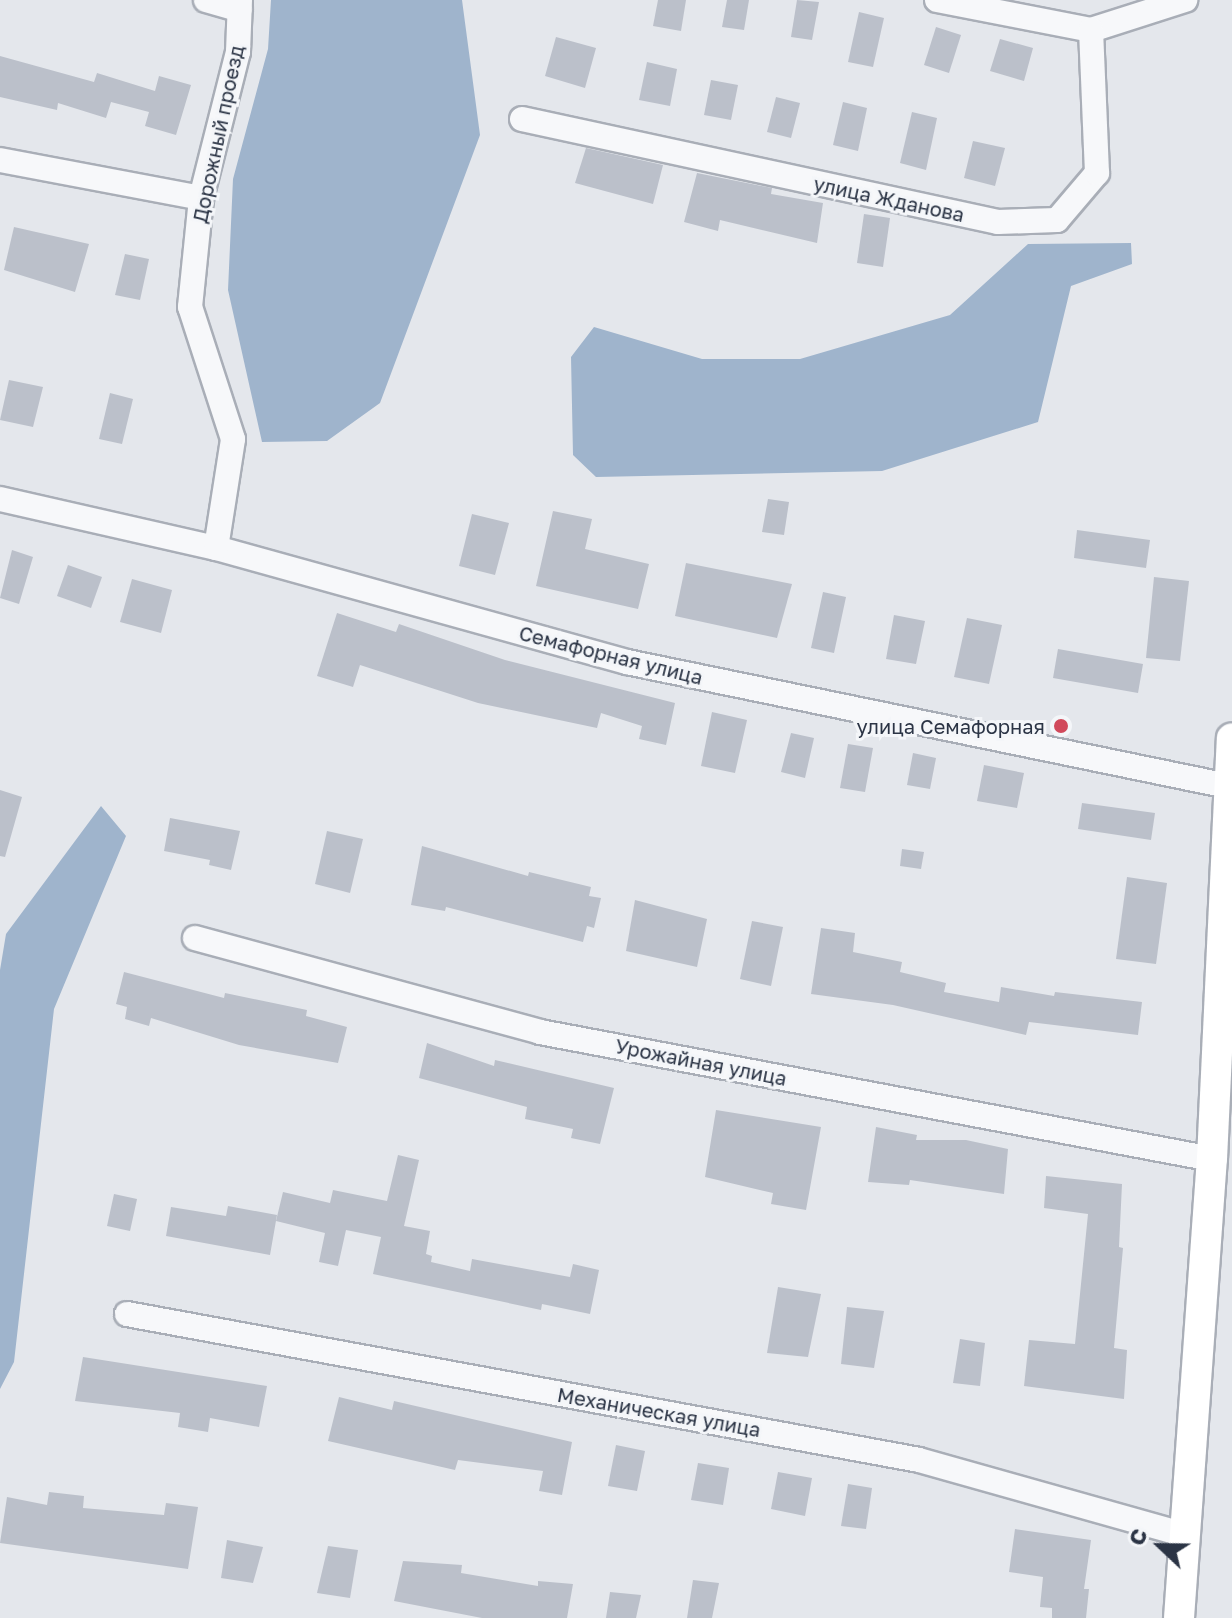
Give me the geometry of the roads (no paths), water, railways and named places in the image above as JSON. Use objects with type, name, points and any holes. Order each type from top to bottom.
[{"type":"main road","points":[[1179,1618],[1212,1159],[1232,738]]},
{"type":"street","points":[[206,0],[240,5]]},
{"type":"street","points":[[937,0],[1091,30],[1185,0]]},
{"type":"street","name":"Дорожный проезд","points":[[216,548],[233,439],[190,307],[201,198],[238,52],[240,5]]},
{"type":"street","name":"улица Жданова","points":[[522,119],[998,222],[1057,220],[1097,173],[1091,30]]},
{"type":"street","points":[[0,160],[201,198]]},
{"type":"street","name":"Семафорная улица","points":[[0,499],[216,548],[627,662],[1228,786]]},
{"type":"street","name":"Урожайная улица","points":[[195,938],[540,1032],[1212,1159]]},
{"type":"street","name":"Механическая улица","points":[[127,1314],[919,1460],[1185,1535]]},
{"type":"water","points":[[271,0],[462,0],[480,135],[380,403],[327,441],[262,442],[228,290],[233,179],[268,49]]},
{"type":"water","points":[[1131,243],[1132,264],[1071,286],[1038,422],[882,471],[596,477],[573,455],[571,357],[594,327],[702,359],[800,359],[950,315],[1028,244]]},
{"type":"water","points":[[101,806],[126,836],[54,1009],[14,1362],[0,1389],[0,970],[6,934]]},
{"type":"place","name":"улица Семафорная","points":[[1061,726]]}]
